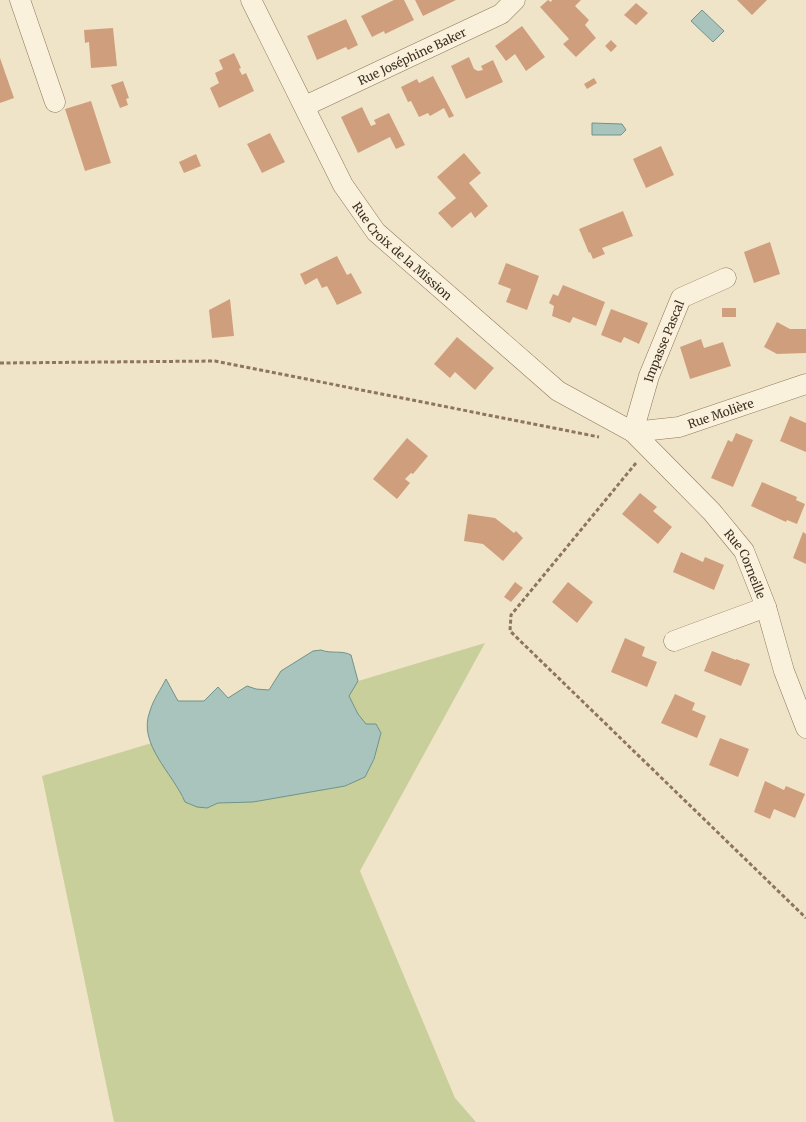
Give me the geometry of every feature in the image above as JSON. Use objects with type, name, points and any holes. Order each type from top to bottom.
[{"type":"street","points":[[20,0],[54,102]]},
{"type":"street","name":"Rue Croix de la Mission","points":[[251,0],[343,185],[376,232],[558,391],[633,432]]},
{"type":"street","name":"Rue Joséphine Baker","points":[[305,106],[501,14],[515,0]]},
{"type":"street","name":"Impasse Pascal","points":[[633,432],[649,376],[681,298],[726,278]]},
{"type":"street","name":"Rue Molière","points":[[633,432],[680,427],[806,384]]},
{"type":"street","name":"Rue Corneille","points":[[633,432],[712,512],[744,551],[766,607],[784,671],[806,728]]},
{"type":"street","points":[[674,641],[766,607]]},
{"type":"path","points":[[0,362],[215,361],[600,438]]},
{"type":"path","points":[[649,447],[511,616],[510,630],[806,918]]},
{"type":"green space","points":[[485,643],[360,871],[455,1098],[476,1122],[114,1122],[42,776]]},
{"type":"water","points":[[702,10],[724,31],[713,42],[691,21]]},
{"type":"water","points":[[592,123],[622,124],[626,130],[621,135],[592,135]]},
{"type":"water","points":[[321,650],[351,655],[358,681],[349,696],[358,714],[366,724],[376,724],[381,733],[374,759],[365,777],[345,786],[253,802],[218,803],[207,808],[197,807],[185,802],[158,758],[148,735],[147,723],[150,711],[166,679],[178,701],[204,701],[218,687],[228,698],[247,686],[269,690],[281,671],[313,651]]},
{"type":"building","points":[[394,0],[404,0],[414,20],[385,34],[384,31],[372,37],[361,16]]},
{"type":"building","points":[[415,0],[456,0],[423,16]]},
{"type":"building","points":[[548,0],[551,2],[552,0],[581,0],[575,6],[589,20],[585,25],[596,38],[576,57],[563,44],[569,39],[540,7]]},
{"type":"building","points":[[737,0],[767,0],[752,15]]},
{"type":"building","points":[[636,3],[648,13],[636,25],[624,15]]},
{"type":"building","points":[[346,19],[358,45],[348,50],[346,47],[317,60],[307,36]]},
{"type":"building","points":[[522,26],[545,57],[526,71],[515,54],[506,61],[495,46]]},
{"type":"building","points":[[113,28],[117,66],[91,68],[89,42],[85,43],[84,30]]},
{"type":"building","points":[[611,40],[617,46],[611,52],[605,46]]},
{"type":"building","points":[[234,53],[242,75],[246,73],[254,91],[219,108],[210,88],[219,83],[215,73],[223,69],[219,60]]},
{"type":"building","points":[[469,57],[474,69],[478,71],[483,70],[481,66],[493,60],[503,82],[466,99],[451,66]]},
{"type":"building","points":[[0,58],[14,98],[0,103]]},
{"type":"building","points":[[433,76],[454,116],[449,118],[444,108],[430,116],[428,113],[419,117],[411,101],[408,102],[401,87],[417,79],[419,83]]},
{"type":"building","points":[[594,78],[597,83],[587,89],[584,84]]},
{"type":"building","points":[[123,81],[129,98],[126,99],[128,105],[120,108],[111,85]]},
{"type":"building","points":[[91,101],[111,163],[85,171],[65,109]]},
{"type":"building","points":[[362,107],[371,126],[376,124],[374,120],[389,113],[405,145],[396,149],[390,137],[358,153],[341,117]]},
{"type":"building","points":[[270,133],[285,162],[262,173],[247,144]]},
{"type":"building","points":[[661,146],[674,175],[646,188],[633,159]]},
{"type":"building","points":[[464,153],[481,173],[469,183],[488,206],[475,218],[471,212],[452,228],[438,213],[456,198],[437,177]]},
{"type":"building","points":[[196,154],[201,166],[184,173],[179,162]]},
{"type":"building","points":[[623,211],[633,236],[602,248],[605,254],[593,259],[579,229]]},
{"type":"building","points":[[770,242],[780,274],[754,283],[744,252]]},
{"type":"building","points":[[337,256],[347,275],[351,273],[362,293],[337,305],[327,286],[322,288],[317,278],[305,285],[300,274]]},
{"type":"building","points":[[506,263],[539,276],[527,310],[506,302],[511,289],[498,284]]},
{"type":"building","points":[[563,285],[605,302],[596,326],[573,317],[570,323],[552,316],[554,306],[549,303],[553,294],[558,296]]},
{"type":"building","points":[[230,299],[234,336],[212,338],[209,310]]},
{"type":"building","points":[[722,308],[736,308],[736,317],[722,317]]},
{"type":"building","points":[[611,309],[648,323],[639,344],[624,337],[621,343],[601,335]]},
{"type":"building","points":[[777,322],[790,329],[806,329],[806,353],[777,354],[764,347]]},
{"type":"building","points":[[457,337],[494,368],[475,390],[455,372],[450,378],[434,364]]},
{"type":"building","points":[[701,339],[704,348],[723,342],[731,366],[690,379],[680,347]]},
{"type":"building","points":[[790,416],[806,423],[806,452],[780,441]]},
{"type":"building","points":[[736,433],[753,440],[733,487],[711,478],[728,440],[732,442]]},
{"type":"building","points":[[407,438],[428,456],[413,474],[411,473],[405,479],[410,483],[397,499],[373,479]]},
{"type":"building","points":[[762,482],[797,497],[796,500],[805,504],[797,524],[787,520],[786,522],[751,506]]},
{"type":"building","points":[[640,493],[657,507],[653,511],[672,527],[658,544],[622,514]]},
{"type":"building","points":[[468,514],[495,518],[514,533],[516,531],[523,538],[503,561],[483,544],[464,541]]},
{"type":"building","points":[[803,532],[806,534],[806,564],[793,558]]},
{"type":"building","points":[[681,552],[703,562],[705,557],[724,565],[714,590],[673,572]]},
{"type":"building","points":[[515,582],[523,588],[511,602],[504,597]]},
{"type":"building","points":[[568,582],[593,602],[577,623],[552,602]]},
{"type":"building","points":[[625,638],[645,647],[642,656],[657,662],[647,687],[611,672]]},
{"type":"building","points":[[712,651],[750,664],[741,686],[704,671]]},
{"type":"building","points":[[675,694],[695,703],[692,710],[706,716],[697,738],[661,723]]},
{"type":"building","points":[[720,738],[749,749],[738,777],[709,765]]},
{"type":"building","points":[[765,781],[784,790],[786,786],[805,794],[795,818],[774,809],[770,819],[754,812]]}]
